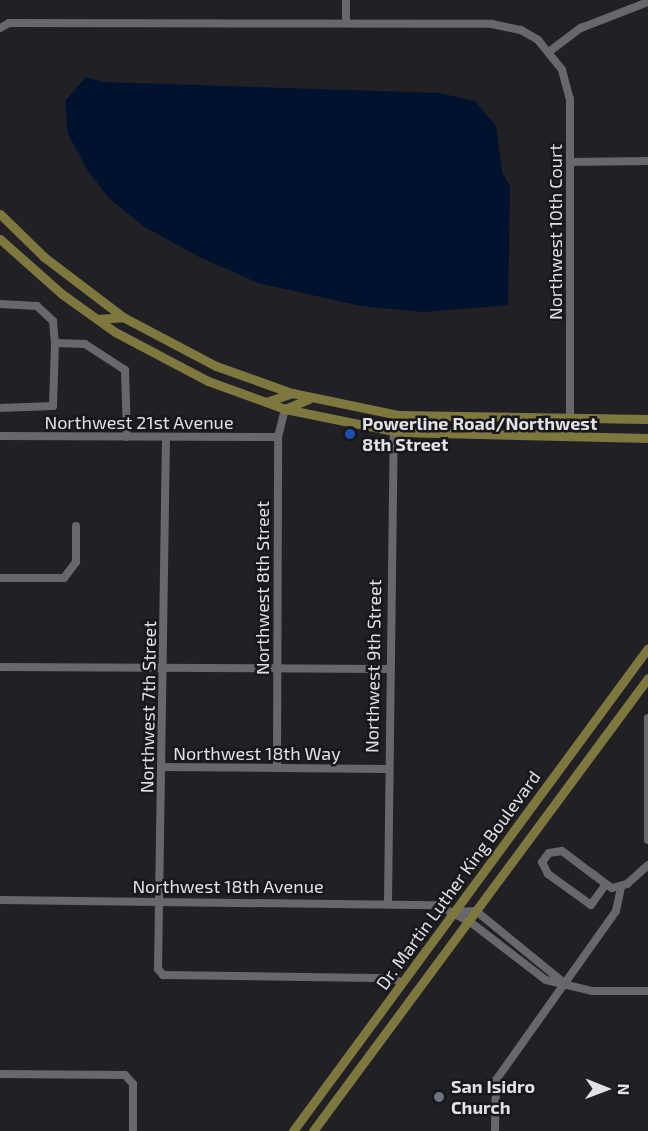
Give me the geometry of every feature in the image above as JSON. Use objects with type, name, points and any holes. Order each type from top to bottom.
[{"type":"main road","points":[[0,214],[44,257],[123,317],[216,366],[292,393],[398,415],[648,419]]},
{"type":"main road","points":[[0,239],[76,304],[166,361],[285,409],[394,431],[529,437],[648,438]]},
{"type":"main road","points":[[76,304],[103,302]]},
{"type":"main road","points":[[97,319],[123,317]]},
{"type":"main road","points":[[266,402],[292,393]]},
{"type":"main road","points":[[285,409],[295,401],[314,398]]},
{"type":"main road","points":[[529,437],[570,419]]},
{"type":"main road","name":"Dr. Martin Luther King Boulevard","points":[[294,1131],[648,648]]},
{"type":"main road","name":"Dr. Martin Luther King Boulevard","points":[[313,1131],[648,678]]},
{"type":"street","points":[[346,0],[346,22]]},
{"type":"street","points":[[622,0],[624,9]]},
{"type":"street","points":[[0,28],[9,23],[492,24],[521,30],[550,51],[581,28],[624,9],[648,2]]},
{"type":"street","name":"Northwest 10th Court","points":[[550,51],[562,70],[570,99],[570,419]]},
{"type":"street","points":[[570,162],[648,161]]},
{"type":"street","points":[[0,304],[42,309],[53,321],[55,343],[53,406],[0,408]]},
{"type":"street","points":[[55,343],[85,344],[125,370],[127,436]]},
{"type":"street","name":"Northwest 8th Street","points":[[277,768],[278,437],[285,409]]},
{"type":"street","name":"Northwest 9th Street","points":[[387,902],[388,669],[394,431]]},
{"type":"street","name":"Northwest 21st Avenue","points":[[0,436],[278,437]]},
{"type":"street","name":"Northwest 7th Street","points":[[166,437],[158,969],[163,975],[391,978],[402,983]]},
{"type":"street","points":[[0,578],[64,578],[76,562],[76,526]]},
{"type":"street","points":[[0,668],[388,669]]},
{"type":"street","points":[[648,718],[648,840]]},
{"type":"street","name":"Northwest 18th Way","points":[[162,767],[387,768]]},
{"type":"street","points":[[606,884],[591,905],[548,874],[542,862],[549,853],[562,851],[606,884],[621,888]]},
{"type":"street","points":[[495,1131],[496,1080],[616,911],[621,888],[648,865]]},
{"type":"street","name":"Northwest 18th Avenue","points":[[0,900],[387,902],[437,905],[455,912]]},
{"type":"street","points":[[455,912],[476,911],[564,983]]},
{"type":"street","points":[[455,912],[546,980],[592,991],[648,991]]},
{"type":"street","points":[[0,1074],[119,1074],[131,1080],[133,1131]]},
{"type":"water","points":[[86,77],[103,82],[439,93],[475,101],[496,126],[502,172],[510,186],[508,305],[424,312],[361,306],[258,283],[201,258],[143,226],[109,198],[88,171],[68,134],[65,101]]},
{"type":"place","name":"Powerline Road/Northwest 8th Street","points":[[350,434]]},
{"type":"place","name":"San Isidro Church","points":[[439,1097]]}]
